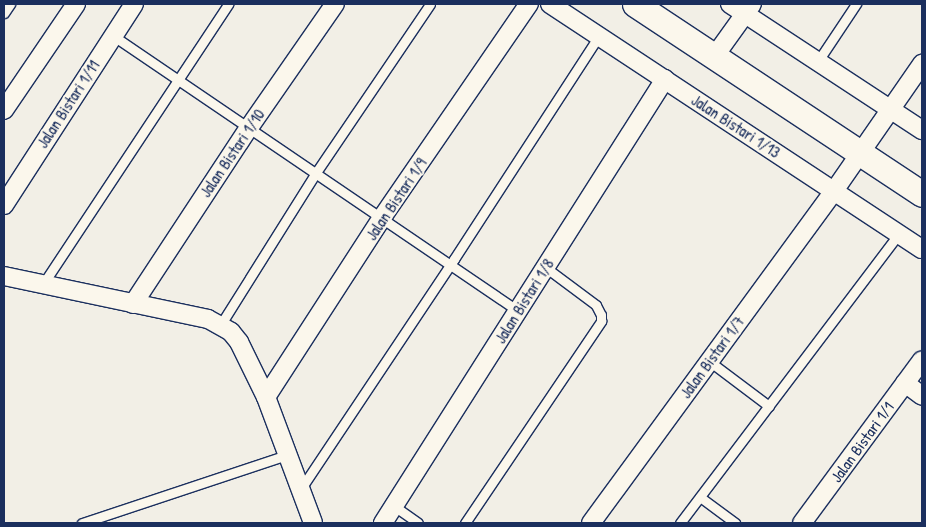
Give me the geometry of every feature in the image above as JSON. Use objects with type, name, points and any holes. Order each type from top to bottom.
[{"type":"street","points":[[5,104],[76,4]]},
{"type":"street","name":"Jalan Bistari 1/11","points":[[4,205],[112,35],[134,4]]},
{"type":"street","name":"Jalan Bistari 1/10","points":[[133,304],[248,129],[335,4]]},
{"type":"street","name":"Jalan Bistari 1/9","points":[[266,397],[381,219],[530,4]]},
{"type":"street","name":"Jalan Bistari 1/13","points":[[550,4],[922,249]]},
{"type":"street","points":[[636,4],[922,194]]},
{"type":"street","points":[[730,4],[749,9],[818,61],[922,130]]},
{"type":"street","points":[[714,57],[749,9]]},
{"type":"street","name":"Jalan Bistari 1/7","points":[[591,523],[834,191],[892,110],[922,64]]},
{"type":"street","name":"Jalan Bistari 1/8","points":[[383,523],[665,79]]},
{"type":"street","points":[[4,276],[208,319],[221,324],[239,342],[266,397],[313,523]]},
{"type":"street","name":"Jalan Bistari 1/1","points":[[802,523],[922,360]]},
{"type":"street","points":[[905,383],[922,396]]},
{"type":"lane","points":[[4,13],[10,4]]},
{"type":"lane","points":[[43,284],[228,4]]},
{"type":"lane","points":[[221,324],[315,174],[430,4]]},
{"type":"lane","points":[[818,61],[856,4]]},
{"type":"lane","points":[[112,35],[518,311]]},
{"type":"lane","points":[[300,490],[450,265],[599,36]]},
{"type":"lane","points":[[680,523],[899,233]]},
{"type":"lane","points":[[465,523],[601,321],[601,315],[596,306],[545,267]]},
{"type":"lane","points":[[709,361],[769,406]]},
{"type":"lane","points":[[82,523],[287,455]]},
{"type":"lane","points":[[700,497],[734,523]]},
{"type":"lane","points":[[394,506],[418,523]]}]
